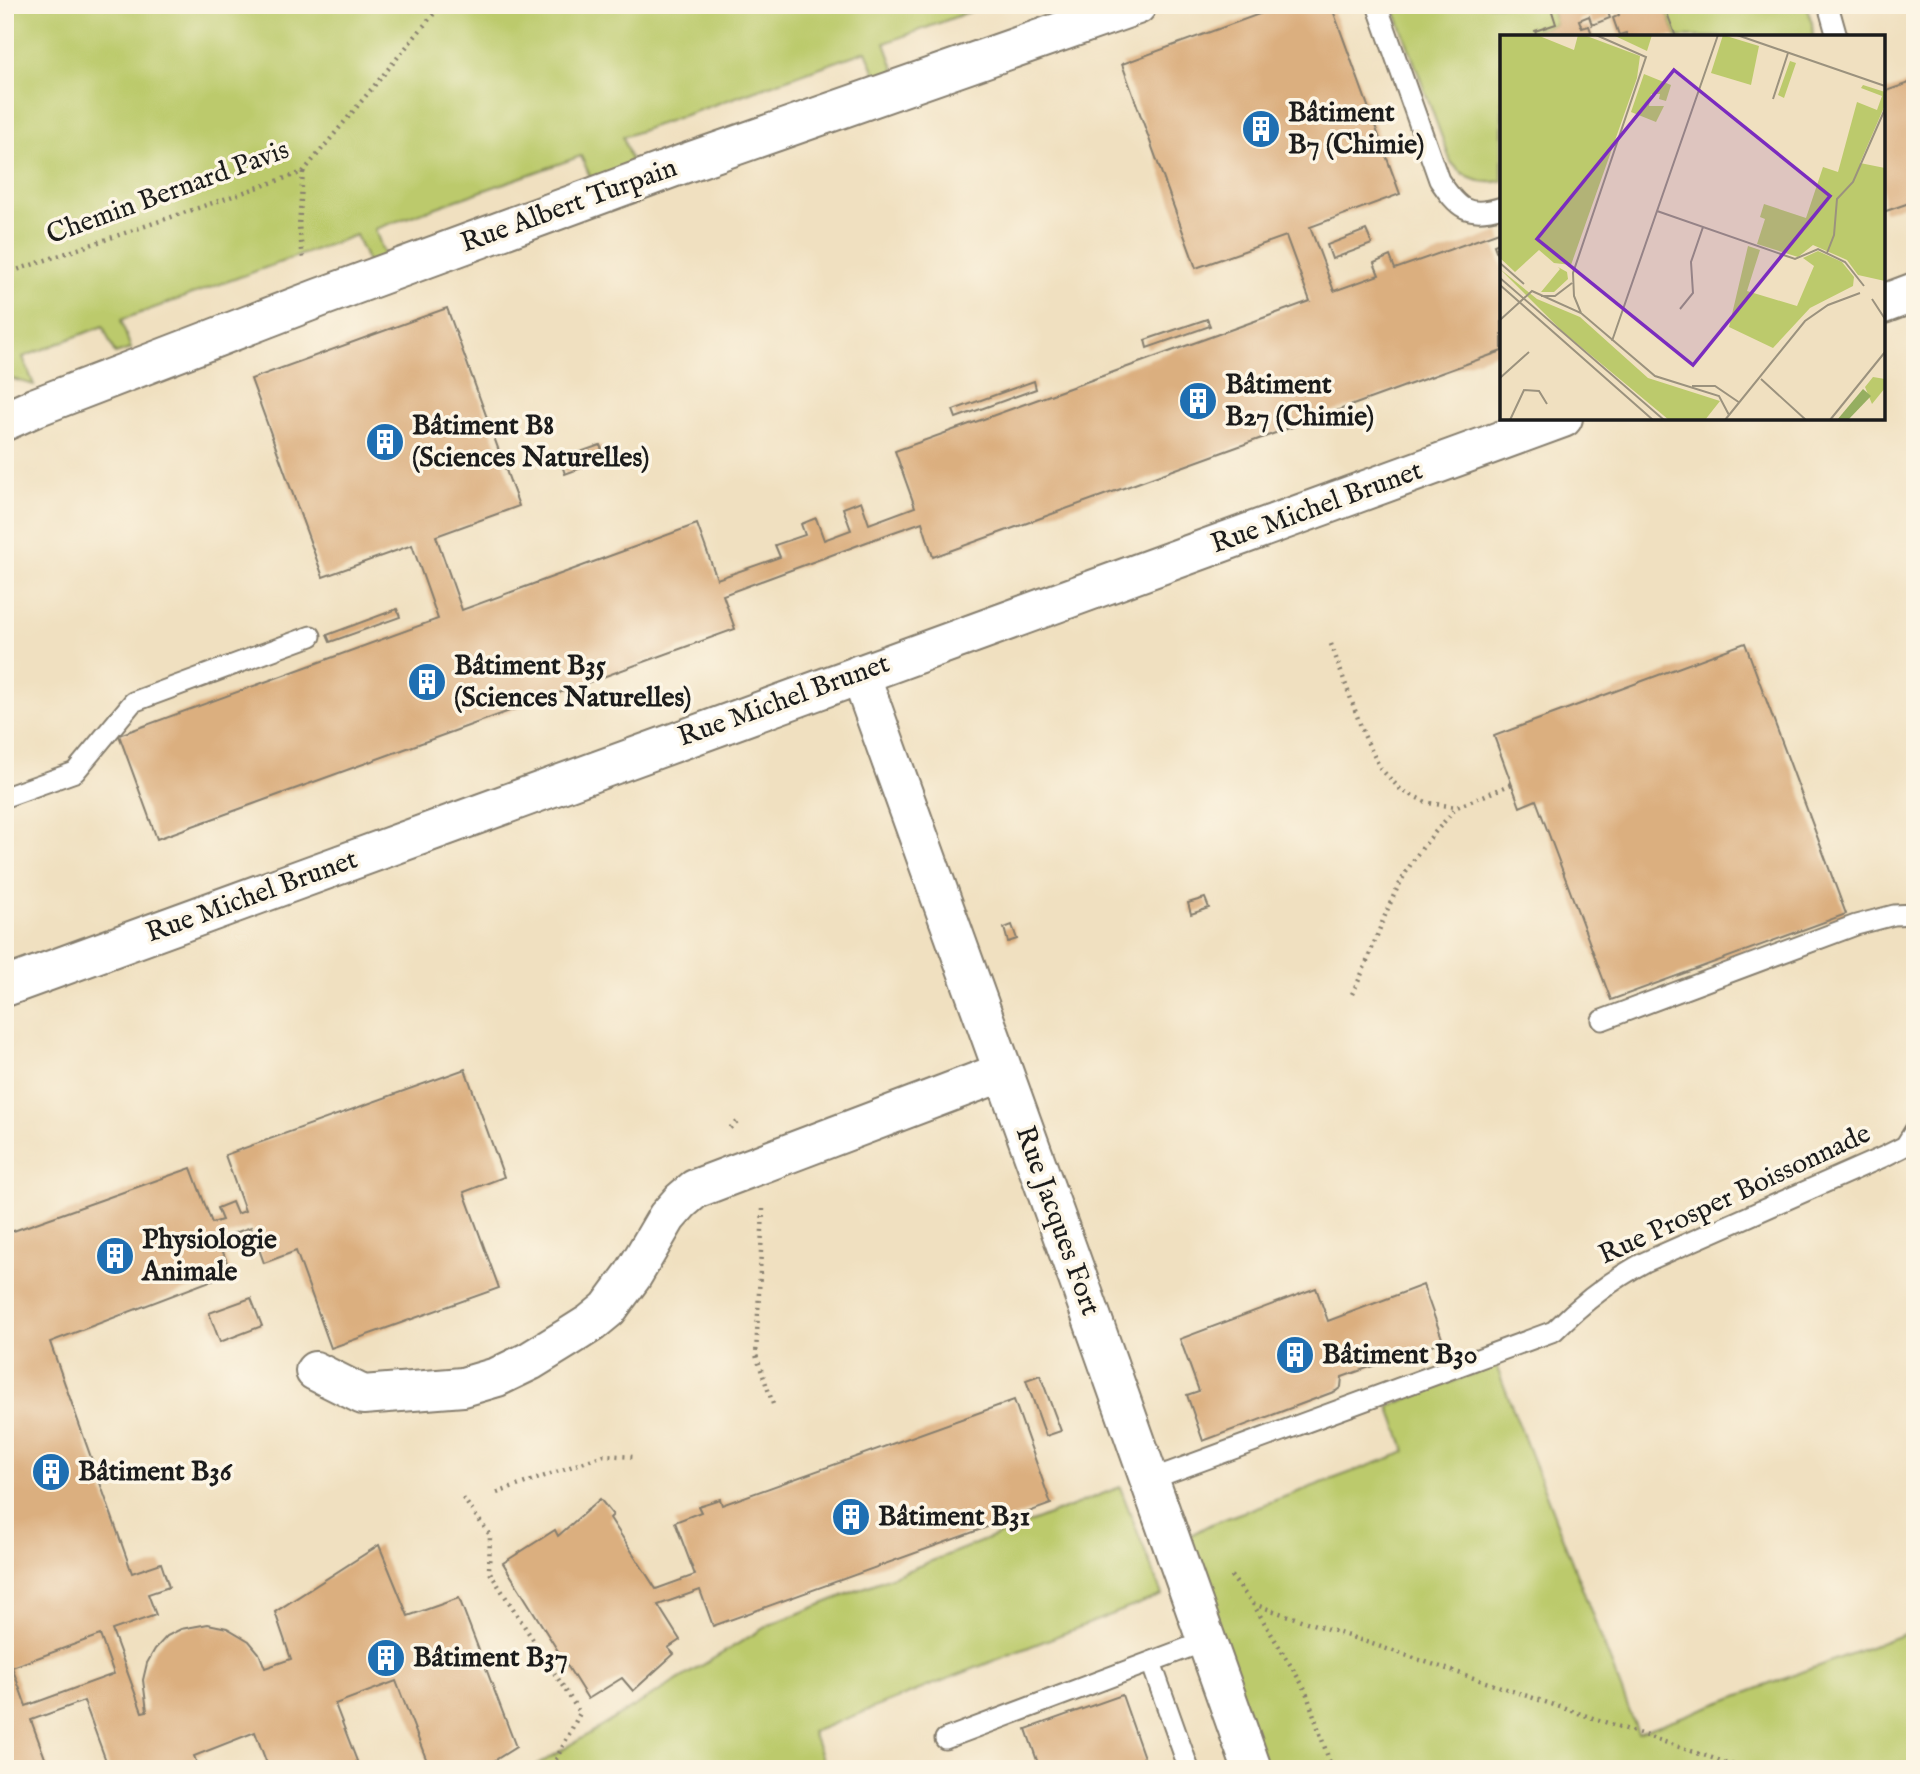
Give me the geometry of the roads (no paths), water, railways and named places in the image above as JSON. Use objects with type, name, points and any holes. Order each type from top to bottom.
[{"type":"street","name":"Rue Albert Turpain","points":[[5,421],[319,298],[682,164],[1137,5]]},
{"type":"street","points":[[1885,303],[1915,292]]},
{"type":"street","name":"Rue Michel Brunet","points":[[5,986],[1558,420]]},
{"type":"street","name":"Rue Jacques Fort","points":[[860,674],[1252,1769]]},
{"type":"street","points":[[315,1371],[363,1395],[463,1387],[497,1377],[569,1337],[591,1323],[607,1308],[633,1275],[667,1217],[681,1200],[695,1189],[1003,1072]]},
{"type":"lane","points":[[1377,5],[1439,180],[1466,210],[1486,212],[1500,208]]},
{"type":"lane","points":[[1828,5],[1836,35]]},
{"type":"lane","points":[[5,797],[75,772],[132,702],[311,636]]},
{"type":"lane","points":[[1602,1020],[1856,925],[1894,915],[1915,914]]},
{"type":"lane","name":"Rue Prosper Boissonnade","points":[[1149,1480],[1554,1331],[1574,1311],[1619,1276],[1883,1157],[1905,1146],[1915,1130]]},
{"type":"lane","points":[[946,1739],[1206,1641]]},
{"type":"lane","points":[[1151,1662],[1189,1769]]},
{"type":"place","name":"Bâtiment B7 (Chimie)","points":[[1261,129]]},
{"type":"place","name":"Bâtiment B27 (Chimie)","points":[[1198,401]]},
{"type":"place","name":"Bâtiment B8 (Sciences Naturelles)","points":[[385,442]]},
{"type":"place","name":"Bâtiment B35 (Sciences Naturelles)","points":[[427,682]]},
{"type":"place","name":"Physiologie Animale","points":[[115,1256]]},
{"type":"place","name":"Bâtiment B30","points":[[1295,1355]]},
{"type":"place","name":"Bâtiment B36","points":[[51,1472]]},
{"type":"place","name":"Bâtiment B31","points":[[851,1517]]},
{"type":"place","name":"Bâtiment B37","points":[[386,1658]]}]
